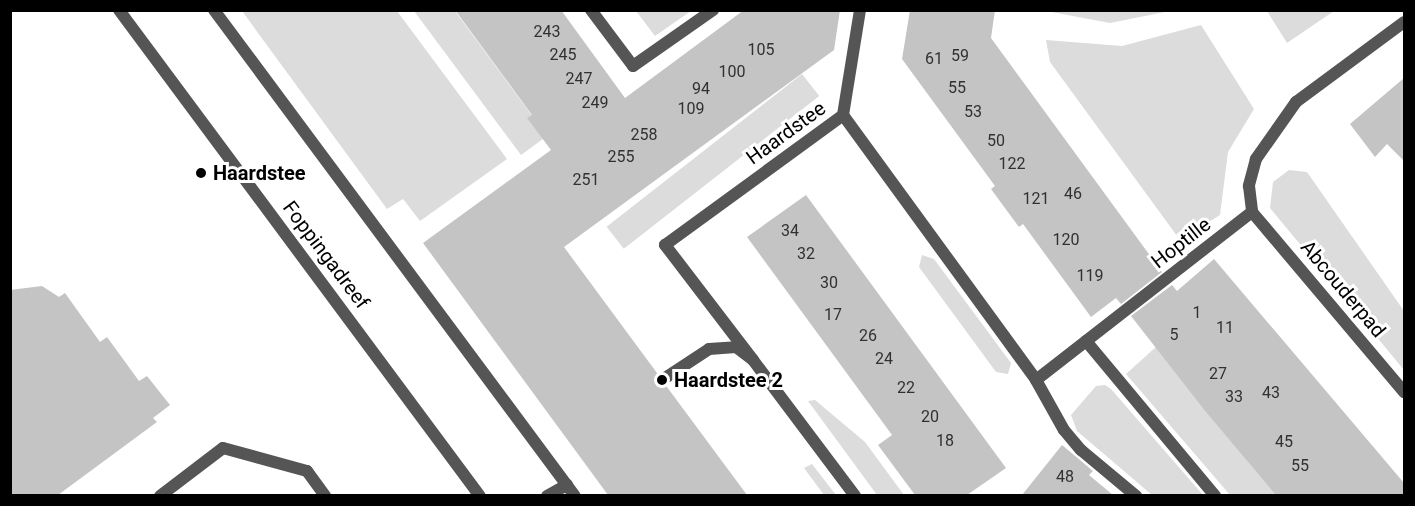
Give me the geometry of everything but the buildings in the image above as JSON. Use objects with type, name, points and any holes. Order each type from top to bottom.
[{"type":"street","name":"Foppingadreef","points":[[119,10],[480,495]]},
{"type":"street","points":[[214,10],[571,490],[547,495]]},
{"type":"street","points":[[591,10],[633,66],[713,10]]},
{"type":"street","name":"Haardstee","points":[[753,360],[665,245],[843,116],[860,10]]},
{"type":"street","points":[[1252,212],[1249,186],[1256,159],[1296,102],[1404,22]]},
{"type":"street","points":[[843,116],[1036,380],[1064,430],[1081,450],[1136,495]]},
{"type":"street","name":"Hoptille","points":[[1036,380],[1252,212]]},
{"type":"street","name":"Abcouderpad","points":[[1252,212],[1404,392]]},
{"type":"street","points":[[1086,341],[1215,495]]},
{"type":"street","points":[[662,380],[709,349],[736,347],[753,360],[855,495]]},
{"type":"street","points":[[159,495],[223,448],[307,471],[326,495]]},
{"type":"shaded area","points":[[242,11],[397,11],[507,159],[420,221],[403,199],[387,209]]},
{"type":"shaded area","points":[[414,11],[455,11],[547,136],[521,155]]},
{"type":"shaded area","points":[[636,11],[691,11],[655,36]]},
{"type":"shaded area","points":[[1046,11],[1170,11],[1110,23]]},
{"type":"shaded area","points":[[1267,11],[1334,11],[1287,43]]},
{"type":"shaded area","points":[[1201,25],[1254,109],[1228,152],[1220,215],[1180,240],[1050,62],[1046,40],[1122,46]]},
{"type":"shaded area","points":[[802,74],[819,96],[624,249],[607,227]]},
{"type":"shaded area","points":[[1289,170],[1307,172],[1404,311],[1404,370],[1270,208],[1273,182]]},
{"type":"shaded area","points":[[922,255],[934,259],[1011,363],[1008,374],[996,372],[919,267]]},
{"type":"shaded area","points":[[1157,346],[1284,495],[1230,495],[1126,374]]},
{"type":"shaded area","points":[[1105,385],[1111,389],[1203,495],[1152,495],[1077,431],[1071,415],[1096,386]]},
{"type":"shaded area","points":[[815,400],[865,442],[904,495],[877,495],[808,401]]},
{"type":"shaded area","points":[[812,464],[836,495],[824,495],[804,468]]},
{"type":"place","name":"Haardstee","points":[[201,173]]},
{"type":"place","name":"Haardstee 2","points":[[662,380]]}]
